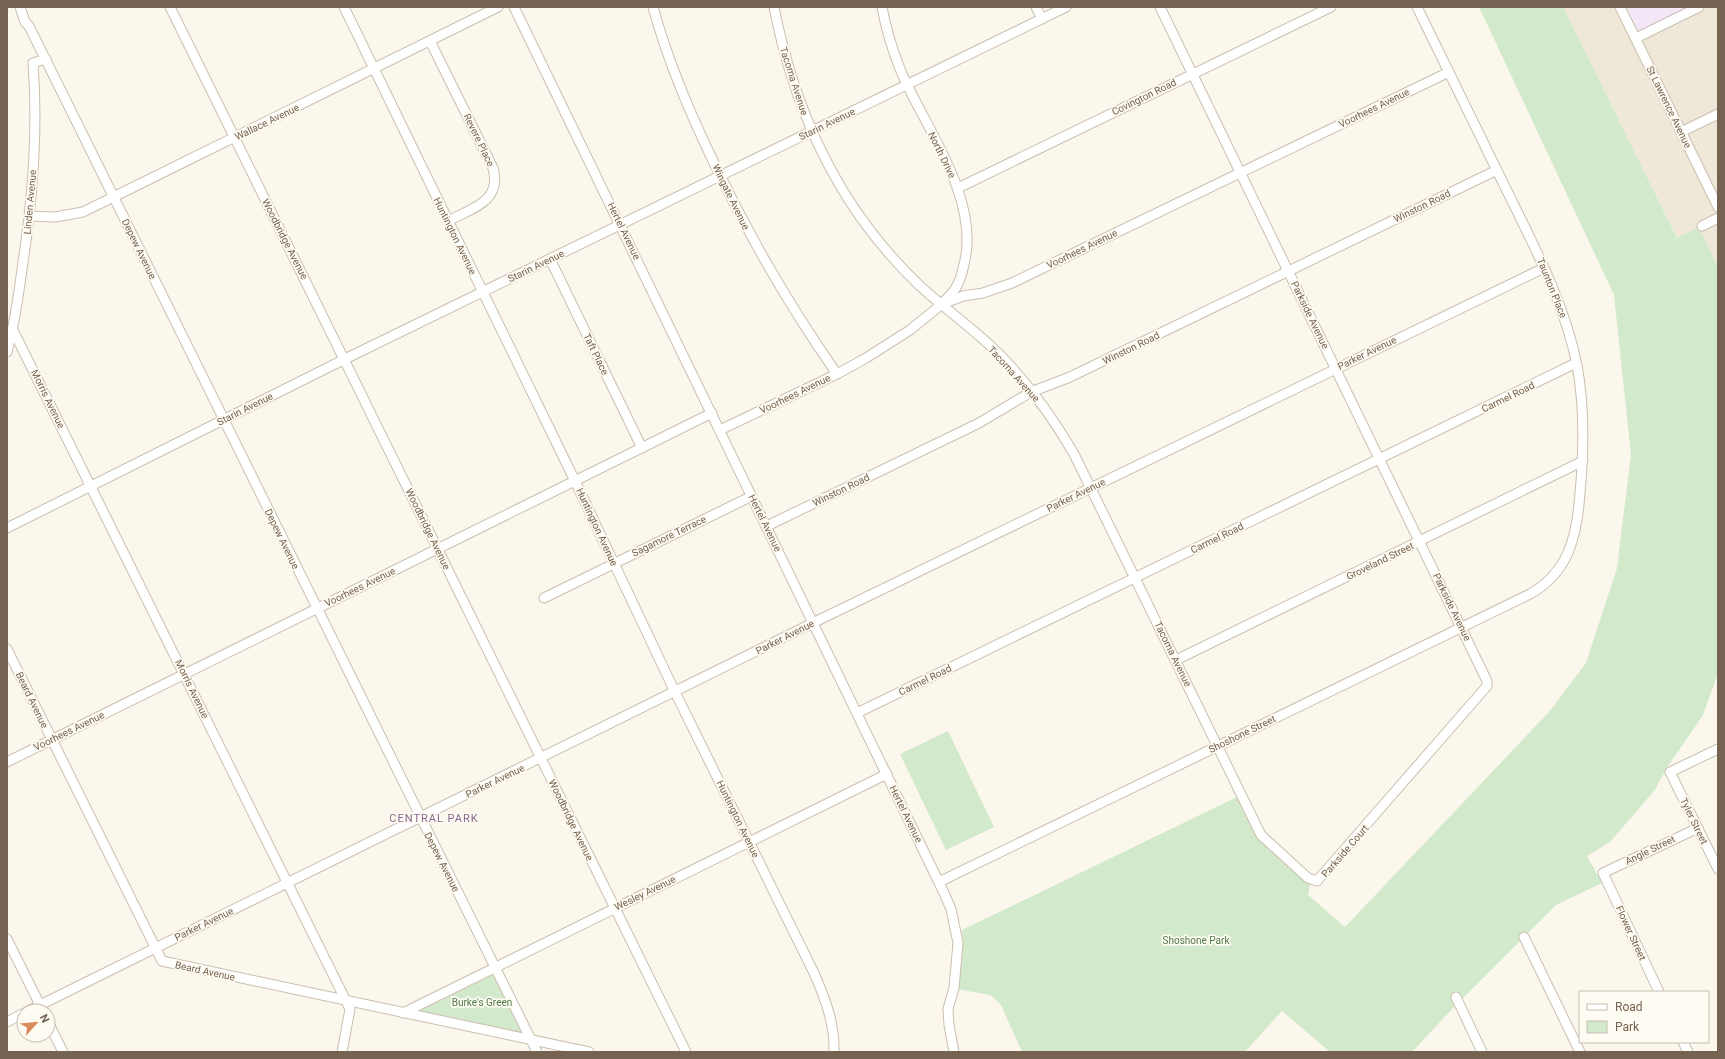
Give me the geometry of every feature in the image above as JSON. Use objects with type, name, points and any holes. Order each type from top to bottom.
[{"type":"street","name":"Depew Avenue","points":[[20,7],[25,22],[29,26]]},
{"type":"street","name":"Depew Avenue","points":[[25,7],[29,26],[420,818],[531,1039],[536,1052]]},
{"type":"street","name":"Woodbridge Avenue","points":[[170,7],[686,1052]]},
{"type":"street","name":"Huntington Avenue","points":[[344,7],[575,481],[675,692],[823,994],[833,1030],[834,1052]]},
{"type":"street","name":"Wallace Avenue","points":[[30,216],[72,216],[235,138],[498,7]]},
{"type":"street","name":"Hertel Avenue","points":[[514,7],[939,882],[950,910],[958,943],[954,988],[948,1009],[948,1025],[954,1052]]},
{"type":"street","name":"Wingate Avenue","points":[[653,7],[683,94],[720,176],[773,275],[836,374]]},
{"type":"street","name":"Tacoma Avenue","points":[[774,7],[784,53],[795,90],[812,131],[849,201],[891,255],[920,285],[998,353],[1046,410],[1066,439],[1217,745]]},
{"type":"street","name":"North Drive","points":[[882,7],[888,35],[908,85],[958,188],[966,216],[968,235],[967,250],[962,272],[956,288],[942,304]]},
{"type":"street","points":[[1036,7],[1042,19]]},
{"type":"street","name":"Starin Avenue","points":[[7,528],[345,359],[1066,7]]},
{"type":"street","name":"Parkside Avenue","points":[[1160,7],[1487,680],[1487,686],[1484,688]]},
{"type":"street","name":"Covington Road","points":[[958,188],[1331,7]]},
{"type":"street","name":"Taunton Place","points":[[1417,7],[1544,268],[1560,306],[1576,364],[1583,409],[1583,461],[1580,503],[1571,544],[1562,567],[1544,586]]},
{"type":"street","name":"St Lawrence Avenue","points":[[1620,7],[1718,207]]},
{"type":"street","points":[[1636,38],[1699,7]]},
{"type":"street","name":"Revere Place","points":[[430,41],[495,175],[494,190],[486,200],[448,221]]},
{"type":"street","name":"Linden Avenue","points":[[7,352],[13,330],[30,216],[35,124],[33,62],[46,59]]},
{"type":"street","name":"Voorhees Avenue","points":[[720,430],[836,374],[898,338],[942,304],[963,296],[983,293],[1012,283],[1449,72]]},
{"type":"street","points":[[1681,132],[1718,114]]},
{"type":"street","name":"Winston Road","points":[[767,526],[979,423],[1031,392],[1070,377],[1496,170]]},
{"type":"street","points":[[1702,226],[1718,218]]},
{"type":"street","name":"Taft Place","points":[[550,259],[642,448]]},
{"type":"street","name":"Parker Avenue","points":[[50,1003],[155,948],[814,623],[1544,268]]},
{"type":"street","name":"Morris Avenue","points":[[13,330],[346,1000],[350,1009],[342,1052]]},
{"type":"street","name":"Carmel Road","points":[[857,713],[1576,364]]},
{"type":"street","name":"Voorhees Avenue","points":[[7,762],[712,413]]},
{"type":"street","name":"Groveland Street","points":[[1176,660],[1583,461]]},
{"type":"street","name":"Sagamore Terrace","points":[[544,598],[752,496]]},
{"type":"street","name":"Shoshone Street","points":[[939,882],[1217,745],[1462,628],[1544,586]]},
{"type":"street","name":"Beard Avenue","points":[[7,649],[162,961],[589,1052]]},
{"type":"street","name":"Parkside Court","points":[[1217,745],[1261,835],[1308,878],[1317,881],[1484,688]]},
{"type":"street","name":"Tyler Street","points":[[1718,749],[1670,772],[1718,869]]},
{"type":"street","name":"Wesley Avenue","points":[[403,1012],[887,774]]},
{"type":"street","name":"Angle Street","points":[[1603,873],[1698,828]]},
{"type":"street","name":"Flower Street","points":[[1603,873],[1659,991]]},
{"type":"street","points":[[1524,936],[1580,1052]]},
{"type":"street","points":[[7,940],[38,1003]]},
{"type":"street","points":[[1456,997],[1482,1052]]},
{"type":"street","points":[[7,1022],[16,1017]]},
{"type":"street","points":[[56,1038],[63,1052]]},
{"type":"street","points":[[1684,1043],[1688,1052]]},
{"type":"shaded area","points":[[1563,7],[1626,7],[1639,33],[1687,7],[1718,7],[1718,267],[1699,227],[1677,238]]},
{"type":"shaded area","points":[[1626,7],[1687,7],[1638,33]]},
{"type":"green space","name":"Shoshone Park","points":[[1479,7],[1563,7],[1677,238],[1699,227],[1718,267],[1718,673],[1703,715],[1666,769],[1655,790],[1610,842],[1587,856],[1602,883],[1556,905],[1453,1008],[1412,1052],[1330,1052],[1282,1011],[1245,1052],[1022,1052],[1001,1005],[990,995],[957,989],[962,961],[962,930],[1237,797],[1257,838],[1310,884],[1308,895],[1345,927],[1549,712],[1586,663],[1617,568],[1631,455],[1614,295]]},
{"type":"green space","points":[[948,731],[994,827],[946,850],[900,754]]},
{"type":"green space","name":"Burke's Green","points":[[492,973],[523,1033],[416,1010]]},
{"type":"district","name":"CENTRAL PARK","points":[[434,818]]}]
